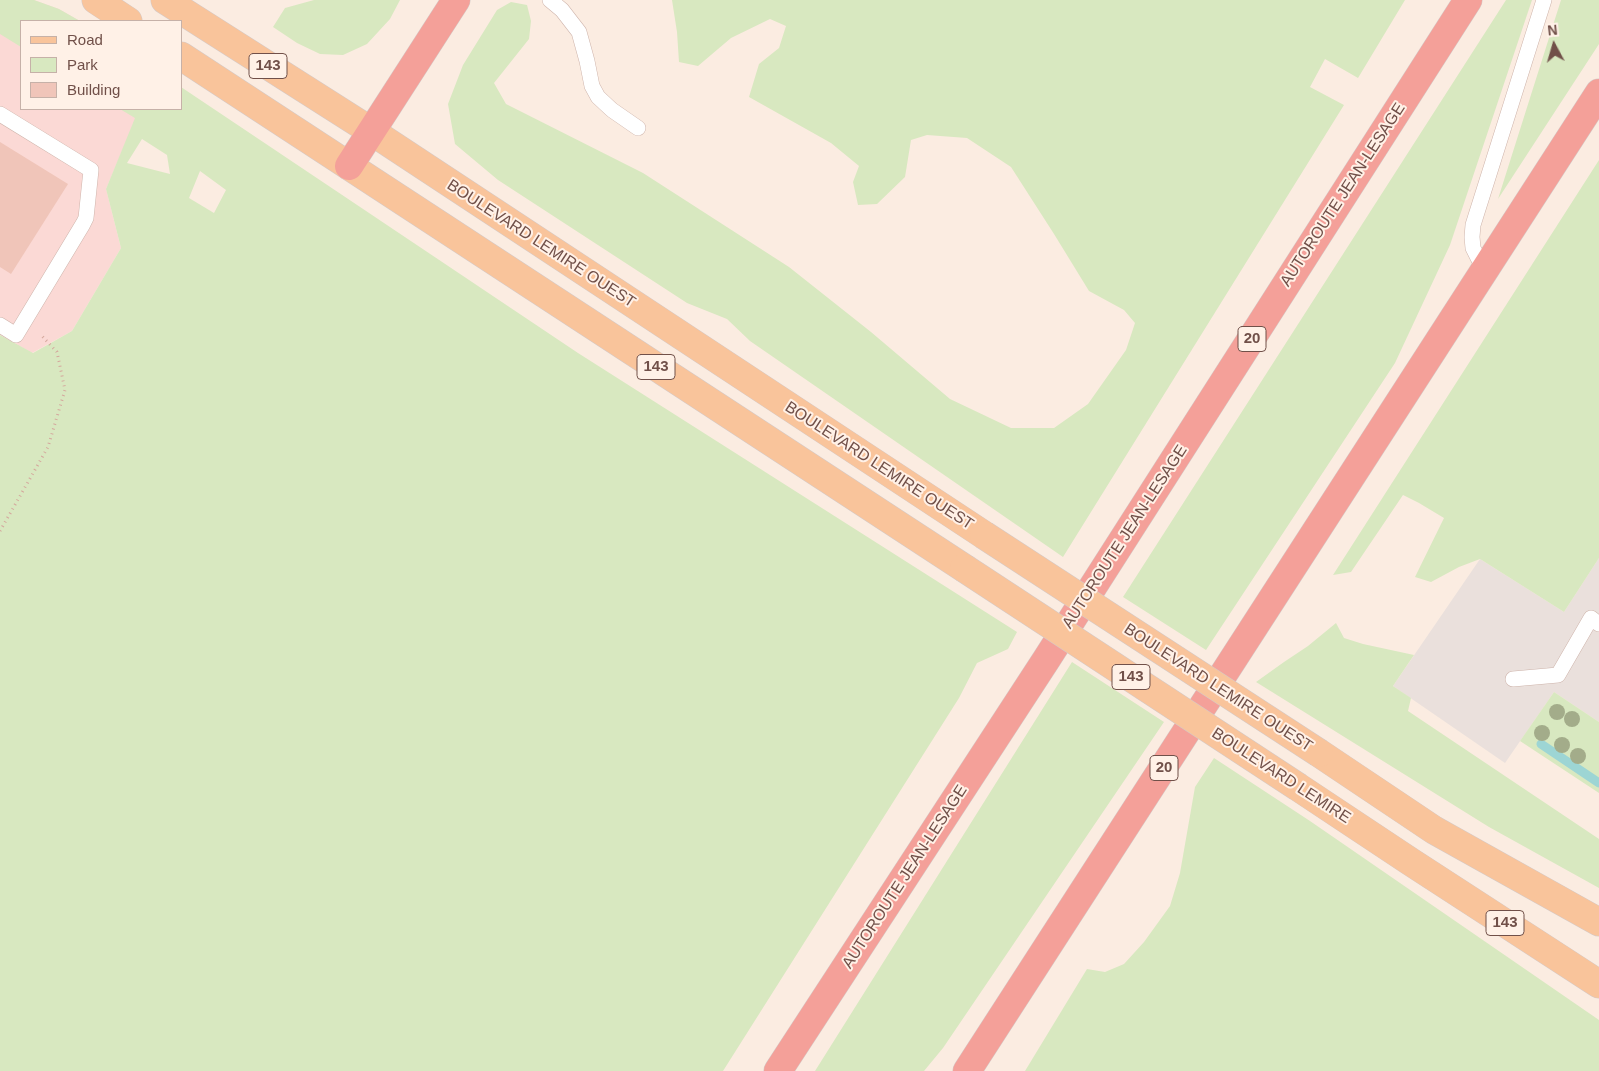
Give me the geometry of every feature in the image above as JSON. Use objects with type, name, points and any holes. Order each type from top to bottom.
[{"type":"highway","points":[[349,166],[456,0]]},
{"type":"highway","name":"AUTOROUTE JEAN-LESAGE","points":[[778,1071],[1046,660],[1468,0]]},
{"type":"highway","name":"20","points":[[968,1071],[1599,93]]},
{"type":"main road","name":"BOULEVARD LEMIRE OUEST","points":[[166,0],[371,131],[1434,830],[1599,922]]},
{"type":"main road","points":[[98,1],[126,20]]},
{"type":"main road","name":"143","points":[[182,57],[349,166]]},
{"type":"main road","name":"BOULEVARD LEMIRE","points":[[349,166],[1599,984]]},
{"type":"lane","points":[[550,0],[562,10],[580,32],[592,86],[598,98],[638,128]]},
{"type":"lane","points":[[1488,266],[1478,258],[1473,248],[1473,225],[1544,0]]},
{"type":"lane","points":[[0,114],[91,170],[86,218],[16,335],[0,325]]},
{"type":"lane","points":[[1513,679],[1558,675],[1592,618],[1599,624]]},
{"type":"path","points":[[0,531],[48,447],[65,390],[57,352],[38,332],[24,321]]},
{"type":"shaded area","points":[[0,0],[34,0],[59,9],[78,20],[20,20],[20,110],[140,110],[106,189],[121,248],[72,331],[32,353],[0,335]]},
{"type":"shaded area","points":[[1599,558],[1599,722],[1554,692],[1505,763],[1393,686],[1480,559],[1564,612]]},
{"type":"green space","points":[[0,0],[34,0],[59,9],[78,20],[20,20],[20,46],[0,34]]},
{"type":"green space","points":[[314,0],[400,0],[390,19],[367,44],[343,55],[320,54],[297,43],[273,27],[285,8]]},
{"type":"green space","points":[[672,0],[1405,0],[1358,78],[1325,59],[1310,87],[1344,105],[1063,557],[750,341],[727,319],[687,303],[498,180],[455,144],[448,104],[463,65],[497,10],[511,2],[527,5],[531,21],[529,39],[494,83],[506,104],[643,173],[789,267],[871,332],[950,399],[1011,428],[1054,428],[1088,404],[1126,350],[1135,323],[1124,310],[1089,291],[1011,167],[967,138],[927,135],[911,140],[905,177],[877,204],[858,205],[853,182],[859,166],[831,143],[749,97],[759,64],[779,48],[786,26],[770,19],[731,38],[698,66],[679,62]]},
{"type":"green space","points":[[1506,0],[1532,0],[1450,245],[1395,363],[1206,650],[1123,597]]},
{"type":"green space","points":[[1561,0],[1599,0],[1599,44],[1498,199]]},
{"type":"green space","points":[[182,88],[578,353],[1017,632],[1008,649],[977,663],[959,698],[723,1071],[0,1071],[0,335],[33,353],[72,331],[121,248],[106,189],[135,118],[122,110],[182,110]],"holes":[[[142,139],[167,155],[170,174],[127,163]],[[200,171],[226,190],[214,213],[189,198]]]},
{"type":"green space","points":[[1599,160],[1599,558],[1564,612],[1480,559],[1459,567],[1431,582],[1415,577],[1444,518],[1403,495],[1351,572],[1333,575]]},
{"type":"green space","points":[[1336,623],[1344,638],[1414,655],[1393,686],[1411,698],[1408,711],[1599,839],[1599,888],[1489,827],[1256,682],[1308,646]]},
{"type":"green space","points":[[1072,662],[1164,722],[943,1048],[924,1071],[815,1071]]},
{"type":"green space","points":[[1554,692],[1599,722],[1599,793],[1520,741]]},
{"type":"green space","points":[[1214,758],[1310,821],[1599,1020],[1599,1071],[1025,1071],[1087,969],[1105,972],[1124,964],[1144,942],[1170,906],[1180,873],[1195,787]]},
{"type":"building","points":[[0,142],[68,184],[11,274],[0,267]]},
{"type":"waterway","points":[[1541,744],[1599,783]]}]
